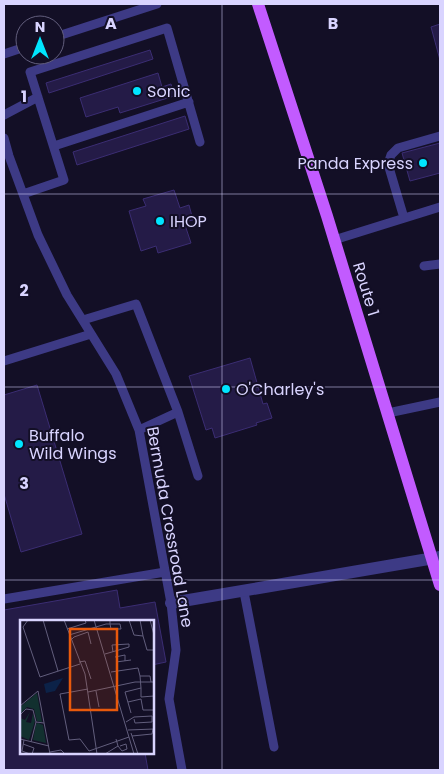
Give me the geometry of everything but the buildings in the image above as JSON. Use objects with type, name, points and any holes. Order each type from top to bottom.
[{"type":"main road","name":"Route 1","points":[[258,4],[436,558],[440,585]]},
{"type":"street","points":[[171,603],[436,558]]},
{"type":"lane","points":[[65,34],[157,4]]},
{"type":"lane","points":[[23,194],[64,180],[30,72],[167,28],[200,142]]},
{"type":"lane","points":[[4,115],[38,97]]},
{"type":"lane","points":[[54,146],[188,102]]},
{"type":"lane","points":[[404,218],[388,164],[391,155],[398,148],[440,136]]},
{"type":"lane","name":"Bermuda Crossroad Lane","points":[[4,138],[38,235],[67,294],[116,374],[139,430],[171,603],[176,650],[169,699],[182,770]]},
{"type":"lane","points":[[334,240],[440,207]]},
{"type":"lane","points":[[424,266],[440,264]]},
{"type":"lane","points":[[83,320],[136,304],[178,412],[198,476]]},
{"type":"lane","points":[[4,361],[91,334]]},
{"type":"lane","points":[[388,413],[440,402]]},
{"type":"lane","points":[[139,430],[178,412]]},
{"type":"lane","points":[[4,599],[165,572]]},
{"type":"lane","points":[[244,592],[274,747]]},
{"type":"place","name":"Sonic","points":[[137,91]]},
{"type":"place","name":"Panda Express","points":[[423,163]]},
{"type":"place","name":"IHOP","points":[[160,221]]},
{"type":"place","name":"O'Charley's","points":[[226,389]]},
{"type":"place","name":"Buffalo Wild Wings","points":[[19,444]]}]
